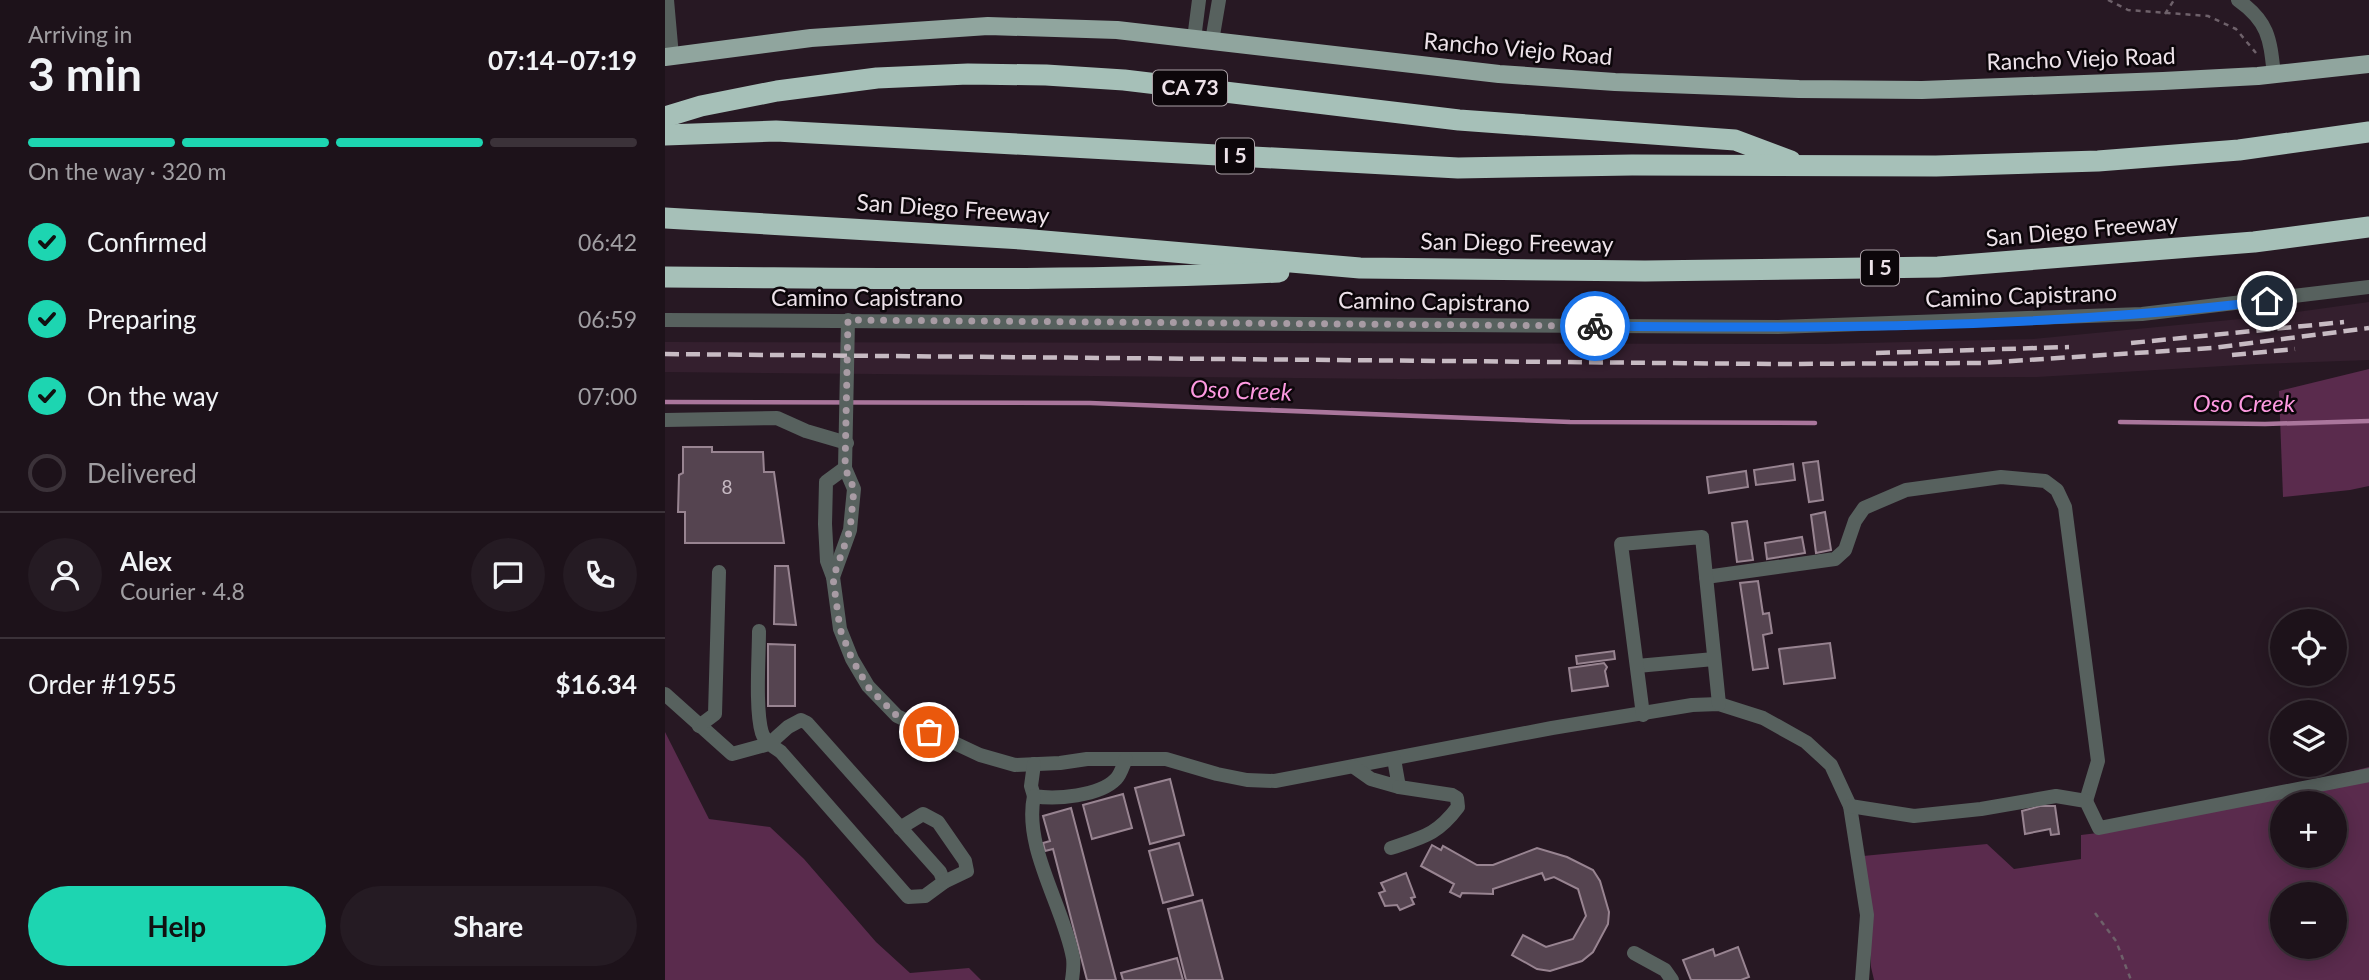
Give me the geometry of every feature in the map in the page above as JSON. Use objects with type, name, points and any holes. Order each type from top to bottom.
[{"type":"highway","name":"CA 73","points":[[665,117],[701,106],[777,91],[877,78],[968,74],[1046,75],[1124,80],[1458,120],[1735,140],[1806,167]]},
{"type":"highway","name":"I 5","points":[[665,135],[776,131],[1458,168],[1632,165],[1936,166],[2145,159],[2239,150],[2369,132]]},
{"type":"highway","name":"San Diego Freeway","points":[[665,218],[1021,239],[1360,268],[1645,271],[1938,267],[2254,242],[2369,227]]},
{"type":"highway","points":[[665,277],[1174,277],[1360,268]]},
{"type":"main road","name":"Rancho Viejo Road","points":[[669,56],[811,38],[988,26],[1117,30],[1499,74],[1615,82],[1799,89],[1922,90],[2274,75],[2369,64]]},
{"type":"street","points":[[667,0],[669,56]]},
{"type":"street","points":[[1199,0],[1203,40]]},
{"type":"street","points":[[1203,40],[1219,0]]},
{"type":"street","points":[[2238,0],[2264,24],[2274,75]]},
{"type":"street","name":"Camino Capistrano","points":[[665,320],[1777,327],[2130,315],[2237,305],[2369,287]]},
{"type":"street","points":[[833,578],[850,530],[854,489],[845,468],[848,320]]},
{"type":"street","points":[[665,420],[777,418],[806,431],[847,436]]},
{"type":"street","points":[[845,468],[826,482],[825,506],[827,561],[833,578],[840,629],[852,659],[868,687],[897,716],[980,755],[1015,765],[1087,759],[1166,759],[1227,776],[1275,781],[1552,728],[1692,705],[1719,704],[1763,718],[1806,742],[1831,765],[1850,806],[1867,915],[1862,980]]},
{"type":"street","points":[[1706,577],[1835,559],[1845,550],[1855,521],[1864,508],[1906,490],[2001,477],[2045,481],[2057,491],[2065,507],[2072,549],[2098,761],[2086,801],[2099,828],[2369,775]]},
{"type":"street","points":[[825,506],[852,509]]},
{"type":"street","points":[[1643,715],[1621,544],[1702,537],[1719,704]]},
{"type":"street","points":[[699,726],[715,714],[719,572]]},
{"type":"street","points":[[759,631],[760,717],[762,735],[769,744],[781,752],[908,897],[925,896],[944,882],[967,871],[965,861],[938,822],[923,814],[900,828]]},
{"type":"street","points":[[1637,666],[1714,659]]},
{"type":"street","points":[[665,694],[732,754],[769,744],[788,727],[801,720],[807,723],[940,872],[944,882]]},
{"type":"street","points":[[1034,796],[1049,799],[1106,787],[1117,778],[1126,759]]},
{"type":"street","points":[[1394,759],[1399,787]]},
{"type":"street","points":[[1034,764],[1031,786],[1034,796],[1031,809],[1038,852],[1073,959],[1072,980]]},
{"type":"street","points":[[1354,767],[1371,779],[1457,798],[1458,807],[1433,834],[1391,848]]},
{"type":"street","points":[[1850,806],[1914,816],[2056,796],[2086,801]]},
{"type":"street","points":[[1634,953],[1665,970],[1672,980]]},
{"type":"path","points":[[2108,0],[2128,10],[2208,16],[2236,29],[2274,75]]},
{"type":"path","points":[[2165,13],[2174,0]]},
{"type":"path","points":[[2095,914],[2116,941],[2131,980]]},
{"type":"shaded area","points":[[2369,302],[2369,360],[2037,377],[1401,379],[665,372],[665,342],[1823,344],[2033,339],[2261,317]]},
{"type":"shaded area","points":[[2369,369],[2369,486],[2283,497],[2279,391]]},
{"type":"shaded area","points":[[665,732],[709,819],[770,827],[804,859],[876,942],[910,973],[969,968],[981,980],[665,980]]},
{"type":"shaded area","points":[[2369,767],[2369,980],[1874,980],[1863,856],[1987,844],[2014,869],[2081,859],[2081,835],[2114,831],[2270,792],[2270,868],[2347,868],[2347,791],[2273,791],[2329,777],[2347,777],[2347,773]]},
{"type":"building","points":[[683,447],[712,447],[712,452],[763,452],[764,472],[774,472],[784,543],[685,543],[685,512],[678,512]]},
{"type":"building","points":[[1818,461],[1823,500],[1809,502],[1803,463]]},
{"type":"building","points":[[1793,464],[1795,480],[1756,485],[1754,470]]},
{"type":"building","points":[[1746,471],[1748,487],[1709,493],[1707,477]]},
{"type":"building","points":[[1825,512],[1831,550],[1816,553],[1811,515]]},
{"type":"building","points":[[1747,521],[1753,560],[1737,562],[1732,523]]},
{"type":"building","points":[[1802,537],[1805,553],[1767,559],[1765,543]]},
{"type":"building","points":[[775,566],[788,566],[796,625],[774,624]]},
{"type":"building","points":[[1758,581],[1763,614],[1769,613],[1772,633],[1763,635],[1768,668],[1753,670],[1740,583]]},
{"type":"building","points":[[1830,643],[1835,678],[1784,684],[1779,649]]},
{"type":"building","points":[[768,644],[795,645],[795,706],[768,706]]},
{"type":"building","points":[[1614,651],[1615,659],[1577,664],[1576,656]]},
{"type":"building","points":[[1604,663],[1607,667],[1605,671],[1608,686],[1572,691],[1569,668]]},
{"type":"building","points":[[1170,779],[1184,835],[1150,844],[1135,788]]},
{"type":"building","points":[[1123,794],[1132,828],[1092,839],[1083,805]]},
{"type":"building","points":[[2040,806],[2055,806],[2059,834],[2051,835],[2050,829],[2025,834],[2022,811]]},
{"type":"building","points":[[1071,808],[1116,980],[1087,980],[1053,849],[1045,851],[1043,843],[1050,841],[1043,816]]},
{"type":"building","points":[[1179,843],[1193,895],[1163,903],[1149,851]]},
{"type":"building","points":[[1432,845],[1441,850],[1443,846],[1477,865],[1493,865],[1537,848],[1567,857],[1593,870],[1600,881],[1609,912],[1608,924],[1593,952],[1582,961],[1550,971],[1537,969],[1512,955],[1523,935],[1546,947],[1573,939],[1586,916],[1578,889],[1554,877],[1545,880],[1542,873],[1493,889],[1493,894],[1462,893],[1460,897],[1450,892],[1454,884],[1421,866]]},
{"type":"building","points":[[1406,873],[1415,897],[1411,898],[1414,904],[1400,910],[1397,905],[1385,906],[1379,893],[1385,891],[1381,883]]},
{"type":"building","points":[[1202,900],[1223,980],[1186,980],[1168,909]]},
{"type":"building","points":[[1738,947],[1749,977],[1741,980],[1691,980],[1683,960],[1713,949],[1715,956]]},
{"type":"building","points":[[1177,958],[1183,980],[1123,980],[1121,973]]},
{"type":"waterway","name":"Oso Creek","points":[[665,402],[1090,403],[1570,422],[1815,423]]},
{"type":"waterway","name":"Oso Creek","points":[[2120,422],[2265,424],[2369,421]]},
{"type":"railway","points":[[2131,343],[2344,322]]},
{"type":"railway","points":[[665,354],[1777,364],[1982,363],[2212,348],[2369,328]]},
{"type":"railway","points":[[1876,353],[2069,347]]},
{"type":"railway","points":[[2232,355],[2295,349]]},
{"type":"way so far","points":[[929,732],[897,716],[868,687],[852,659],[840,629],[833,578],[850,530],[854,489],[845,468],[848,320],[1595,326]]},
{"type":"route","points":[[1595,326],[1777,327],[2067,318],[2142,314],[2267,301]]}]
